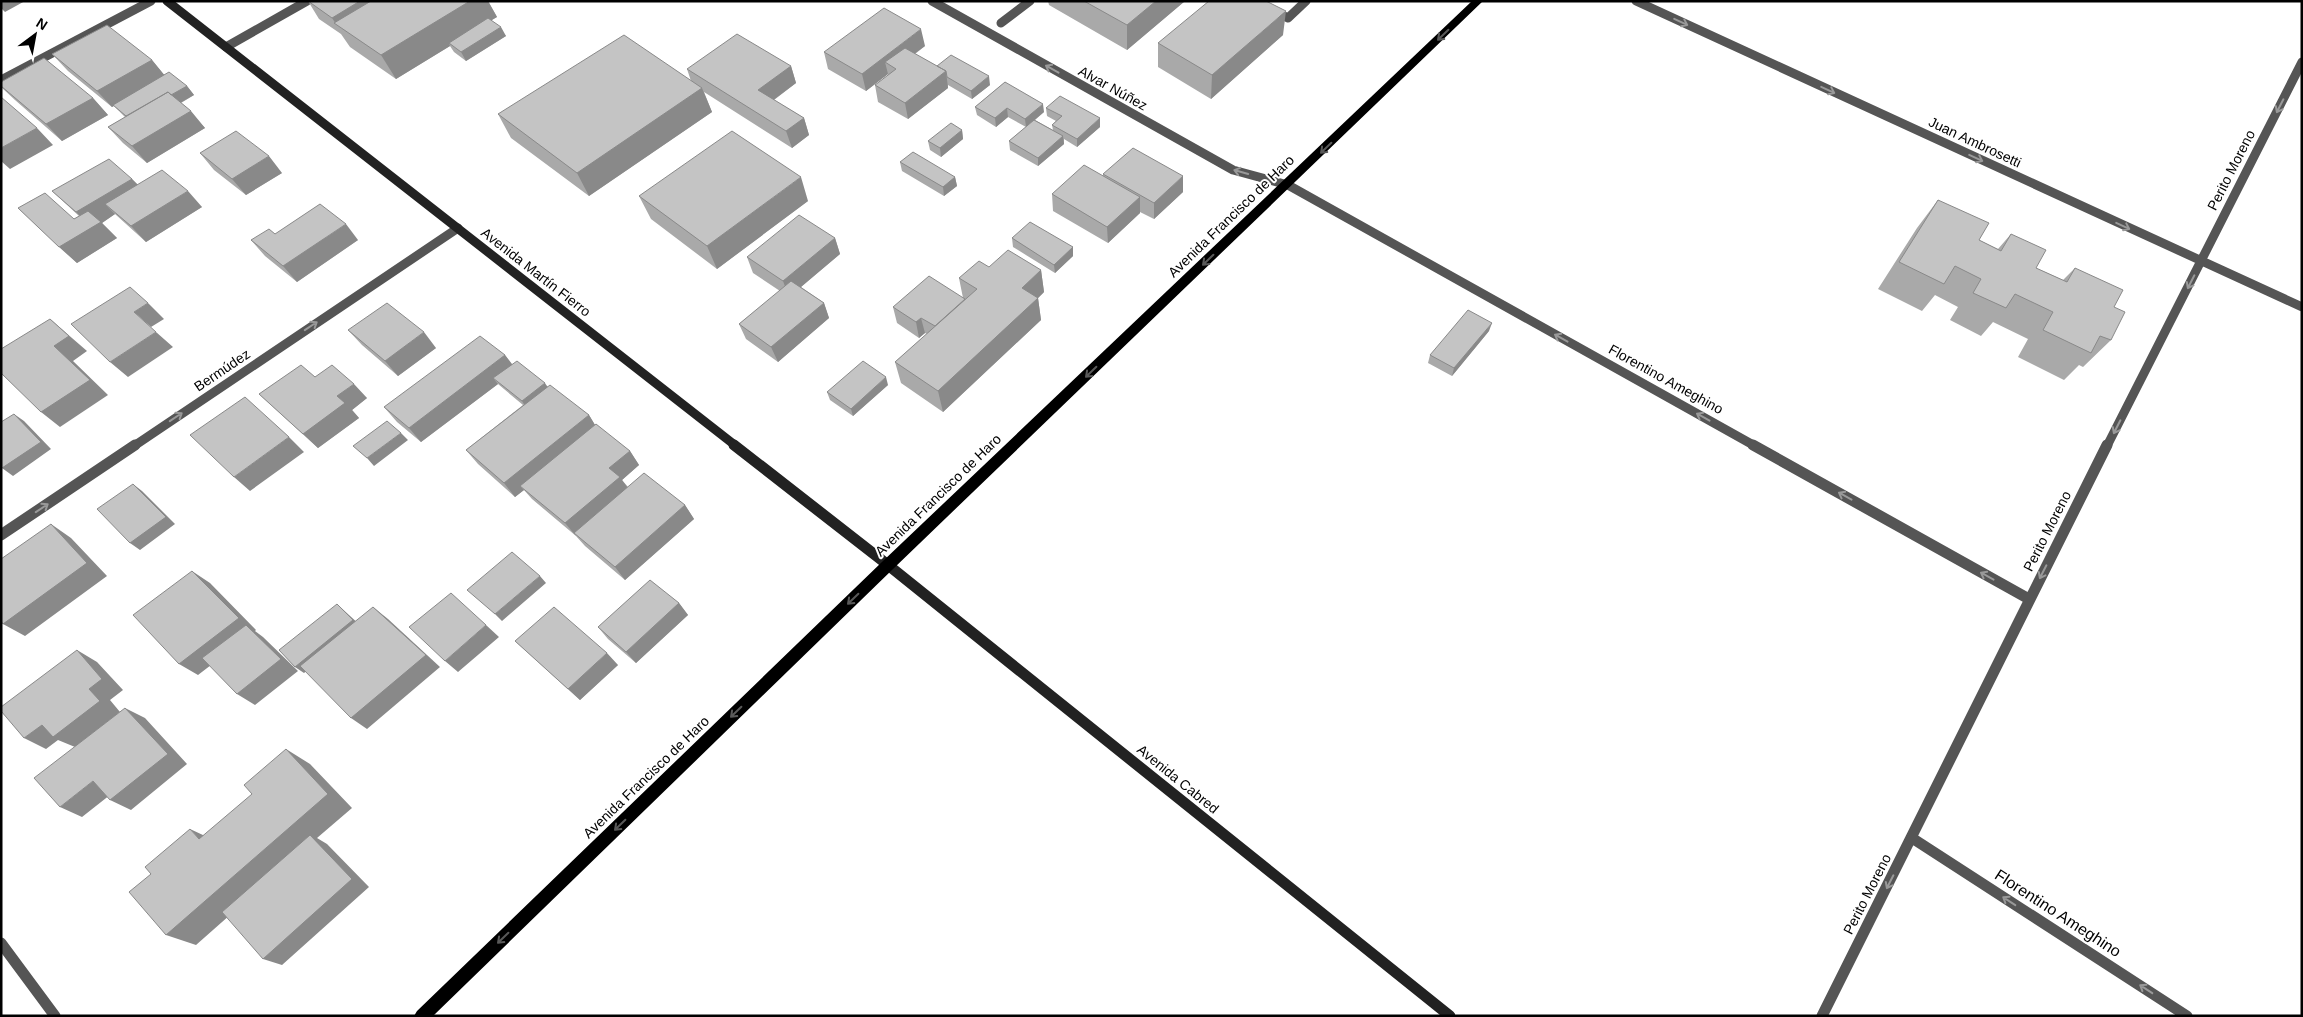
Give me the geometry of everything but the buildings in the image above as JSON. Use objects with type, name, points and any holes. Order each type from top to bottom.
[{"type":"main road","name":"Avenida Martín Fierro","points":[[167,1],[888,565]]},
{"type":"main road","name":"Avenida Francisco de Haro","points":[[422,1016],[888,565],[1288,185],[1478,1]]},
{"type":"main road","name":"Avenida Cabred","points":[[888,565],[1450,1016]]},
{"type":"street","points":[[1,80],[151,1]]},
{"type":"street","points":[[226,47],[306,1]]},
{"type":"street","name":"Alvar Núñez","points":[[932,1],[1233,170],[1288,185]]},
{"type":"street","points":[[1001,23],[1030,1]]},
{"type":"street","points":[[1255,1],[1288,18],[1306,1]]},
{"type":"street","name":"Juan Ambrosetti","points":[[1636,1],[2302,307]]},
{"type":"street","name":"Perito Moreno","points":[[1822,1016],[2029,599],[2302,62]]},
{"type":"street","name":"Florentino Ameghino","points":[[1288,185],[2029,599]]},
{"type":"street","name":"Bermúdez","points":[[1,535],[458,228]]},
{"type":"street","name":"Florentino Ameghino","points":[[1912,838],[2187,1016]]},
{"type":"street","points":[[1,943],[54,1016]]}]
